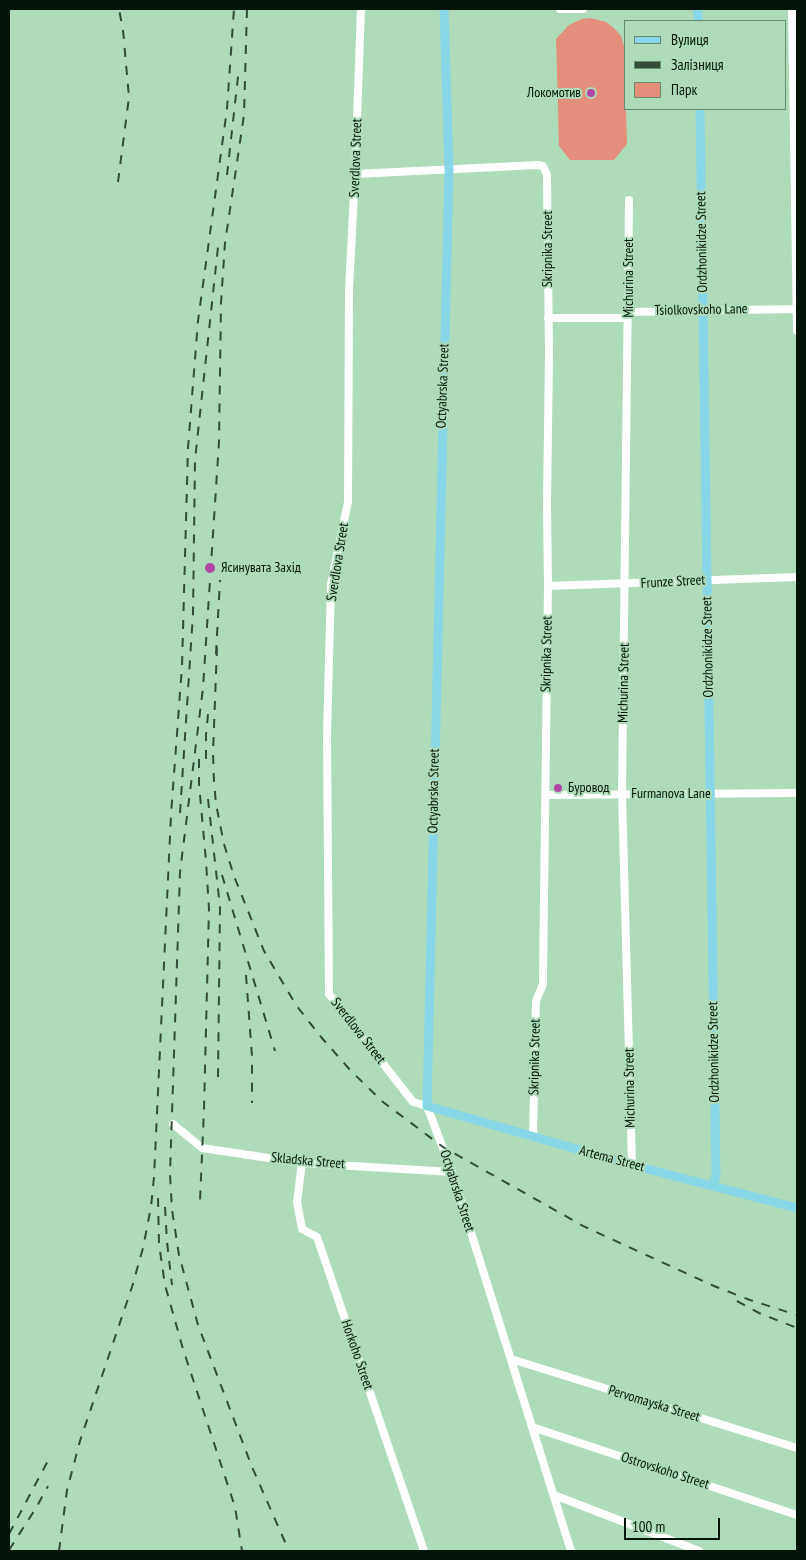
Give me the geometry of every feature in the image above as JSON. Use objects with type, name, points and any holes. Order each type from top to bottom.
[{"type":"main road","name":"Octyabrska Street","points":[[427,1106],[449,169],[444,9]]},
{"type":"main road","name":"Ordzhonikidze Street","points":[[700,110],[716,1176],[713,1185]]},
{"type":"main road","name":"Artema Street","points":[[427,1106],[632,1165],[797,1208]]},
{"type":"street","name":"Sverdlova Street","points":[[361,9],[356,174],[349,290],[348,502],[331,593],[327,736],[329,994],[413,1102],[427,1106]]},
{"type":"street","points":[[560,9],[583,9]]},
{"type":"street","points":[[792,9],[797,331]]},
{"type":"street","name":"Skripnika Street","points":[[449,169],[538,165],[543,166],[548,180],[548,586],[543,984],[536,1001],[533,1137]]},
{"type":"street","points":[[356,174],[449,169]]},
{"type":"street","name":"Michurina Street","points":[[629,200],[622,794],[632,1165]]},
{"type":"street","name":"Tsiolkovskoho Lane","points":[[548,318],[623,318],[629,312],[797,308]]},
{"type":"street","name":"Frunze Street","points":[[548,586],[797,577]]},
{"type":"street","name":"Furmanova Lane","points":[[545,795],[797,793]]},
{"type":"street","name":"Octyabrska Street","points":[[427,1106],[452,1172],[571,1551]]},
{"type":"street","name":"Skladska Street","points":[[173,1124],[202,1148],[302,1163],[452,1172]]},
{"type":"street","name":"Horkoho Street","points":[[302,1163],[297,1202],[302,1229],[317,1237],[424,1551]]},
{"type":"street","name":"Pervomayska Street","points":[[511,1359],[797,1448]]},
{"type":"street","name":"Ostrovskoho Street","points":[[532,1427],[797,1516]]},
{"type":"street","points":[[554,1495],[700,1551]]},
{"type":"green space","name":"Локомотив","points":[[590,18],[606,22],[621,36],[624,46],[624,110],[626,110],[627,144],[614,160],[570,160],[559,146],[556,39],[569,25],[582,19]]},
{"type":"railway","points":[[118,182],[129,97],[123,30],[119,9]]},
{"type":"railway","points":[[59,1551],[67,1490],[80,1441],[132,1287],[143,1248],[151,1207],[171,815],[182,666],[188,448],[198,321],[227,109],[234,9]]},
{"type":"railway","points":[[247,9],[244,115],[225,243],[221,303],[219,442],[203,688],[180,872],[170,1174],[172,1210],[179,1255],[198,1325],[252,1467],[289,1551]]},
{"type":"railway","points":[[227,175],[239,68]]},
{"type":"railway","points":[[180,813],[193,614],[195,460],[218,247]]},
{"type":"railway","points":[[216,654],[220,580]]},
{"type":"railway","points":[[217,647],[213,753],[214,782],[216,804],[224,844],[234,876],[264,951],[296,1005],[321,1037],[351,1071],[383,1102],[443,1147],[585,1227],[714,1286],[797,1315]]},
{"type":"railway","points":[[206,759],[208,714]]},
{"type":"railway","points":[[199,759],[199,784],[209,909],[200,1201]]},
{"type":"railway","points":[[208,799],[220,907],[218,1077]]},
{"type":"railway","points":[[222,875],[275,1051]]},
{"type":"railway","points":[[246,975],[252,1056],[252,1103]]},
{"type":"railway","points":[[158,1198],[159,1244],[165,1285],[183,1349],[235,1507],[242,1551]]},
{"type":"railway","points":[[165,1207],[172,1285]]},
{"type":"railway","points":[[737,1301],[759,1313],[797,1328]]},
{"type":"railway","points":[[9,1534],[51,1455]]},
{"type":"railway","points":[[9,1550],[48,1486]]},
{"type":"place","name":"Локомотив","points":[[591,93]]},
{"type":"place","name":"Ясинувата Захід","points":[[210,568]]},
{"type":"place","name":"Буровод","points":[[558,788]]}]
